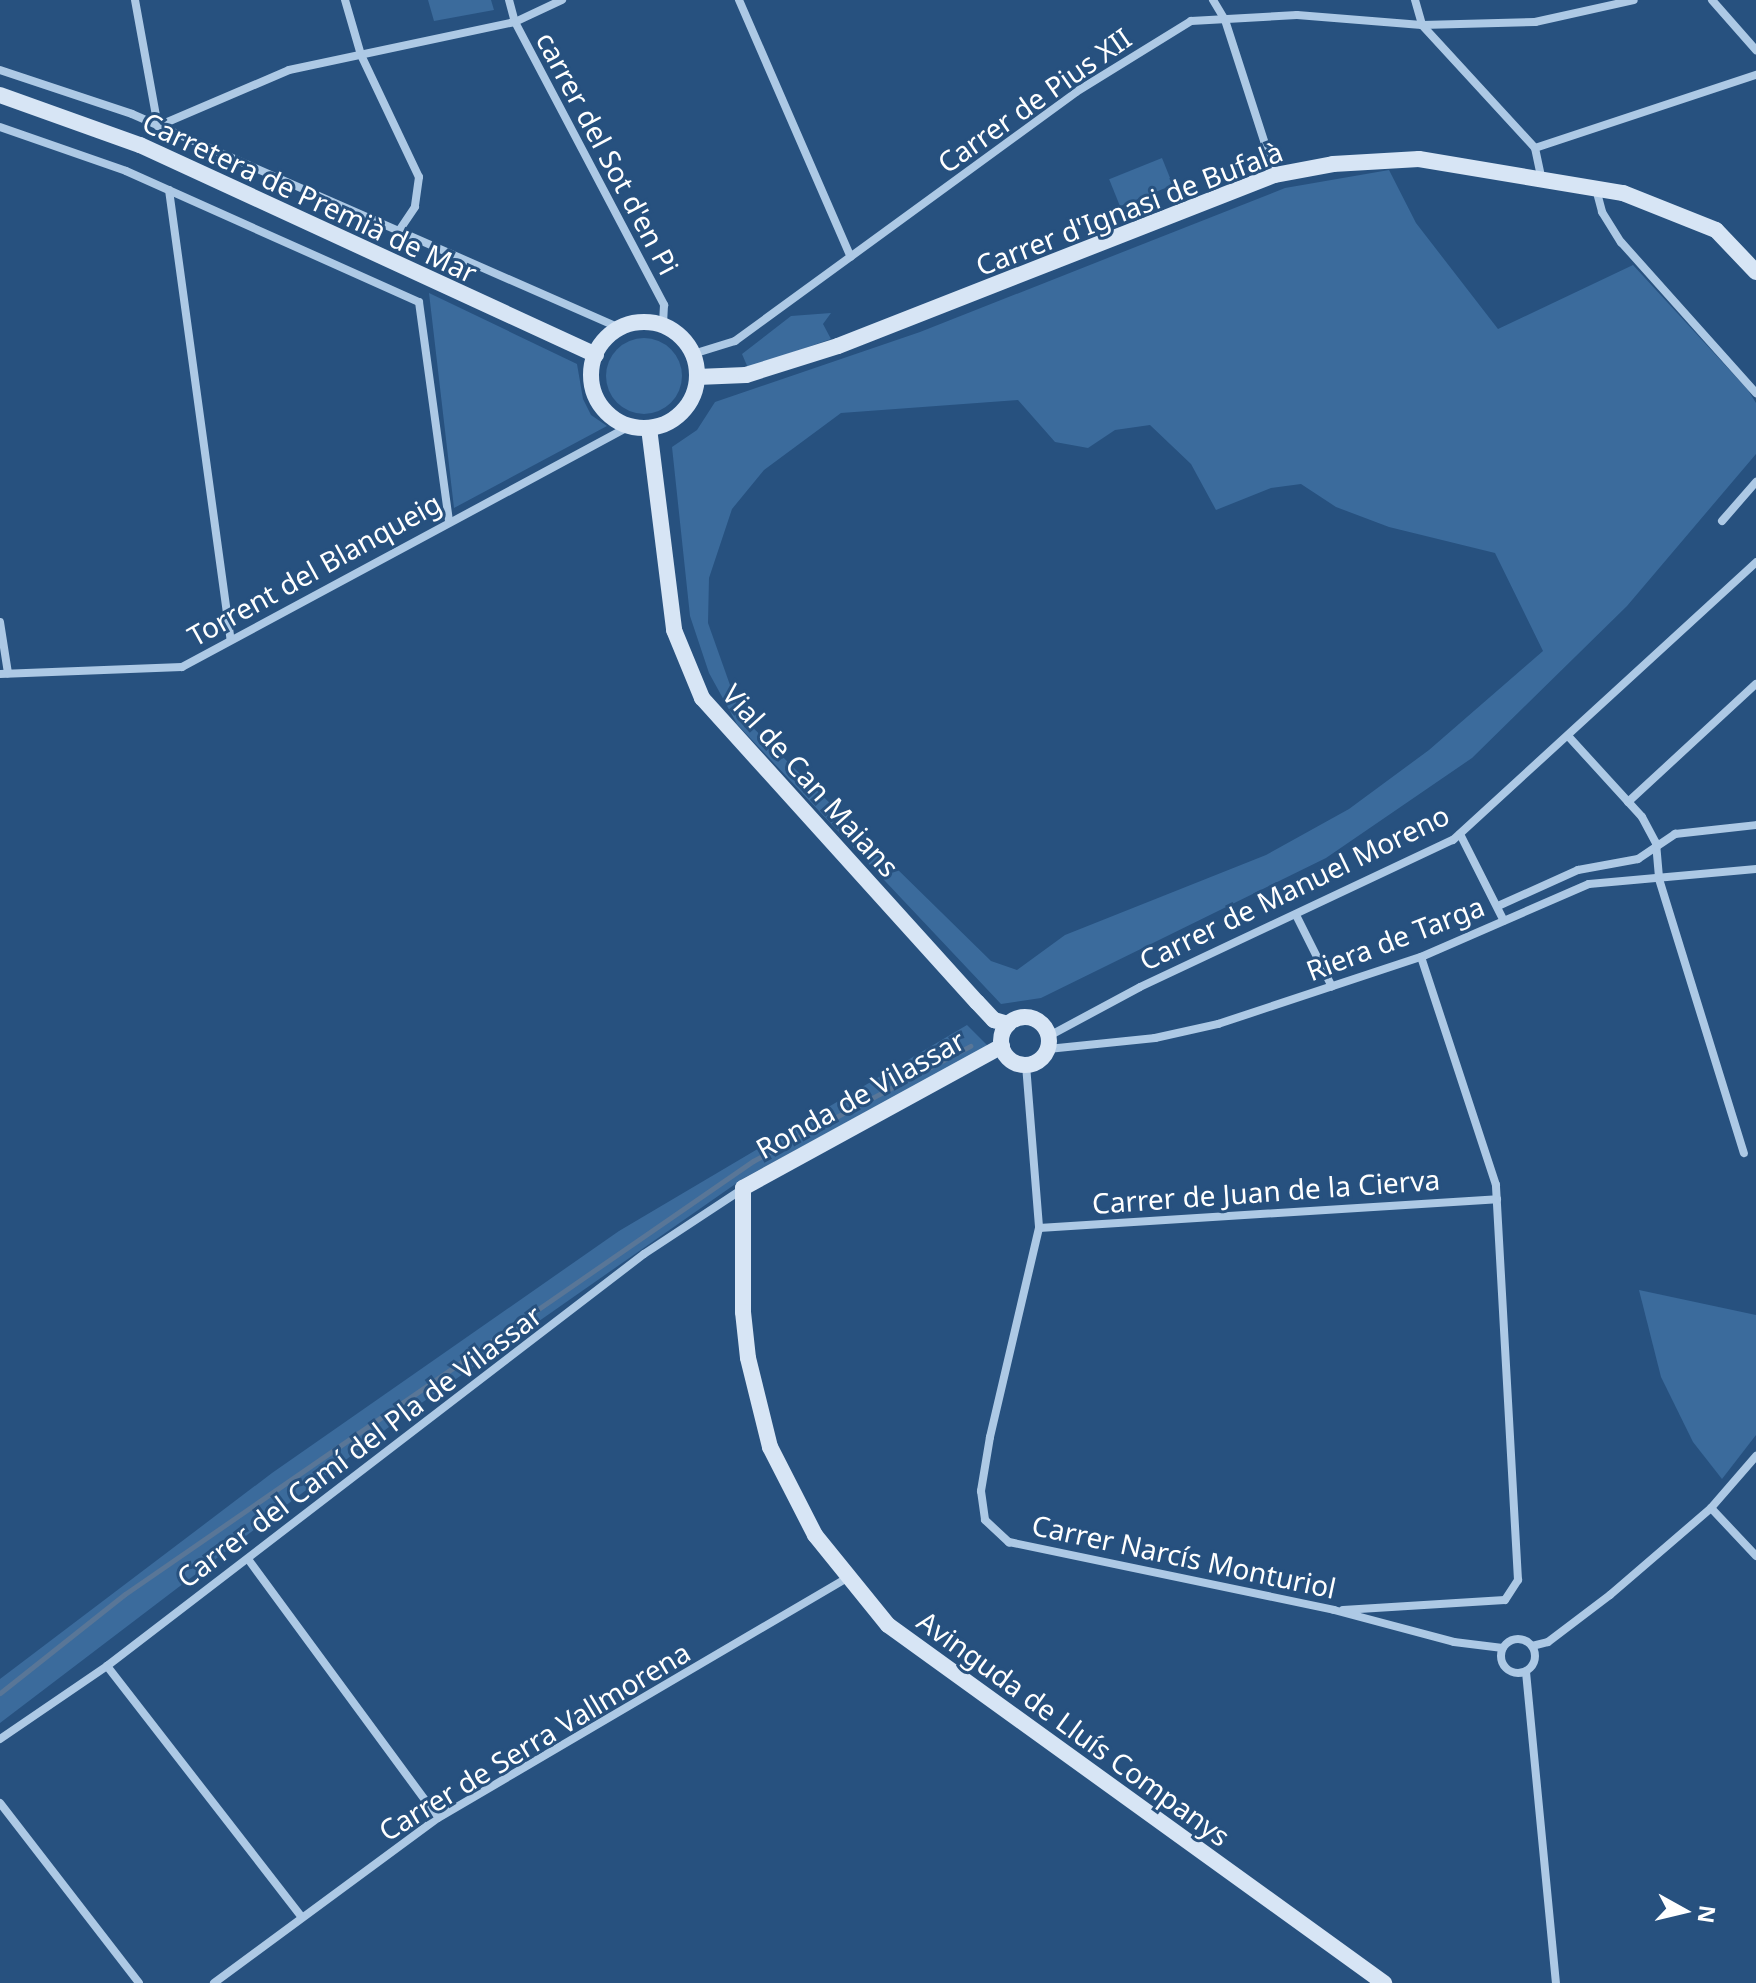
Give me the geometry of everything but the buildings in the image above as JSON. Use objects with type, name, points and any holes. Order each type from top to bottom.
[{"type":"street","points":[[135,0],[158,126]]},
{"type":"street","points":[[345,0],[361,55],[419,177],[415,207],[398,232]]},
{"type":"street","name":"carrer del Sot d'en Pi","points":[[509,0],[515,22],[664,305],[663,326]]},
{"type":"street","points":[[158,126],[289,70],[515,22],[562,0]]},
{"type":"street","points":[[739,0],[851,257]]},
{"type":"street","points":[[1213,0],[1225,20],[1275,175]]},
{"type":"street","points":[[1415,0],[1422,25],[1535,148],[1541,177]]},
{"type":"street","name":"Carrer de Pius XII","points":[[693,354],[735,341],[1076,92],[1191,21],[1297,15],[1422,25],[1535,22],[1597,4],[1634,0]]},
{"type":"street","points":[[1712,0],[1756,50]]},
{"type":"street","points":[[0,70],[158,126],[620,328],[649,322],[663,326],[686,342],[693,354],[697,377],[688,404],[678,416],[649,428],[630,426],[614,419],[594,392],[596,355],[620,328]]},
{"type":"street","points":[[1535,148],[1756,75]]},
{"type":"street","name":"Carretera de Premià de Mar","points":[[0,95],[140,145],[596,355]]},
{"type":"street","points":[[0,127],[169,190],[419,302],[449,520]]},
{"type":"street","name":"Carrer d'Ignasi de Bufalà","points":[[697,377],[746,375],[838,346],[1275,175],[1396,159],[1541,177],[1678,211],[1716,230],[1756,272]]},
{"type":"street","points":[[1596,189],[1602,212],[1621,242],[1756,393]]},
{"type":"street","points":[[169,190],[231,640]]},
{"type":"street","name":"Torrent del Blanqueig","points":[[4,674],[182,667],[449,520],[630,426]]},
{"type":"street","name":"Vial de Can Maians","points":[[649,428],[674,630],[702,698],[977,1002],[994,1020],[1008,1024]]},
{"type":"street","points":[[1722,521],[1756,482]]},
{"type":"street","name":"Carrer de Manuel Moreno","points":[[1048,1043],[1460,834],[1756,562]]},
{"type":"street","points":[[0,622],[4,674]]},
{"type":"street","points":[[1628,802],[1756,684]]},
{"type":"street","points":[[1569,737],[1628,802],[1656,843],[1659,879],[1744,1153]]},
{"type":"street","points":[[1498,906],[1578,870],[1638,859],[1656,843],[1675,834],[1756,825]]},
{"type":"street","points":[[1460,834],[1504,921]]},
{"type":"street","name":"Riera de Targa","points":[[1048,1043],[1155,1038],[1218,1024],[1421,957],[1589,884],[1756,869]]},
{"type":"street","points":[[1296,915],[1332,987]]},
{"type":"street","points":[[1334,1610],[1505,1600],[1518,1580],[1497,1199],[1421,957]]},
{"type":"street","points":[[1031,1018],[1048,1043],[1037,1062],[1026,1065],[1010,1060],[1002,1046],[1008,1024],[1031,1018]]},
{"type":"street","name":"Ronda de Vilassar","points":[[743,1188],[1002,1046]]},
{"type":"street","name":"Carrer Narcís Monturiol","points":[[1026,1065],[1039,1228],[990,1437],[981,1491],[985,1520],[1009,1542],[1334,1610],[1454,1642],[1503,1648]]},
{"type":"street","name":"Carrer del Camí del Pla de Vilassar","points":[[0,1739],[107,1666],[644,1254],[743,1188]]},
{"type":"street","name":"Avinguda de Lluís Companys","points":[[743,1188],[743,1312],[759,1406],[786,1482],[847,1578],[921,1654],[1384,1983]]},
{"type":"street","name":"Carrer de Juan de la Cierva","points":[[1039,1228],[1497,1199]]},
{"type":"street","points":[[1526,1672],[1507,1669],[1503,1648],[1516,1639],[1532,1646],[1548,1642],[1610,1595],[1711,1508],[1756,1456]]},
{"type":"street","points":[[1711,1508],[1756,1556]]},
{"type":"street","points":[[248,1559],[438,1818]]},
{"type":"street","name":"Carrer de Serra Vallmorena","points":[[214,1983],[438,1818],[847,1578]]},
{"type":"street","points":[[1532,1646],[1536,1658],[1526,1672],[1556,1983]]},
{"type":"street","points":[[107,1666],[301,1916]]},
{"type":"street","points":[[0,1803],[139,1983]]},
{"type":"shaded area","points":[[428,0],[491,0],[494,10],[434,21]]},
{"type":"shaded area","points":[[1162,158],[1173,185],[1120,206],[1109,179]]},
{"type":"shaded area","points":[[1389,170],[1416,223],[1498,329],[1633,265],[1748,390],[1756,403],[1756,454],[1627,606],[1472,758],[1326,858],[1041,998],[1001,1004],[737,724],[709,673],[690,616],[672,447],[697,430],[715,402],[920,332],[1285,188]],"holes":[[[1018,400],[1055,442],[1088,448],[1115,430],[1150,425],[1191,464],[1216,510],[1271,488],[1301,484],[1336,507],[1389,527],[1495,553],[1543,651],[1429,750],[1349,809],[1266,855],[1065,935],[1017,970],[991,961],[741,716],[708,623],[709,578],[732,509],[764,470],[841,413]]]},
{"type":"shaded area","points":[[429,293],[577,364],[583,399],[591,415],[607,426],[454,508]]},
{"type":"shaded area","points":[[831,313],[823,324],[831,339],[748,368],[742,354],[791,316]]},
{"type":"shaded area","points":[[652,338],[665,344],[676,355],[682,376],[680,391],[665,408],[652,414],[636,414],[623,408],[608,391],[606,368],[612,355],[629,340]]},
{"type":"shaded area","points":[[967,1025],[988,1046],[744,1178],[410,1411],[0,1723],[0,1679],[272,1473],[619,1231]]},
{"type":"shaded area","points":[[1639,1290],[1756,1315],[1756,1435],[1722,1479],[1693,1442],[1661,1377]]},
{"type":"waterway","points":[[0,1693],[125,1594],[753,1161],[970,1046]]}]
